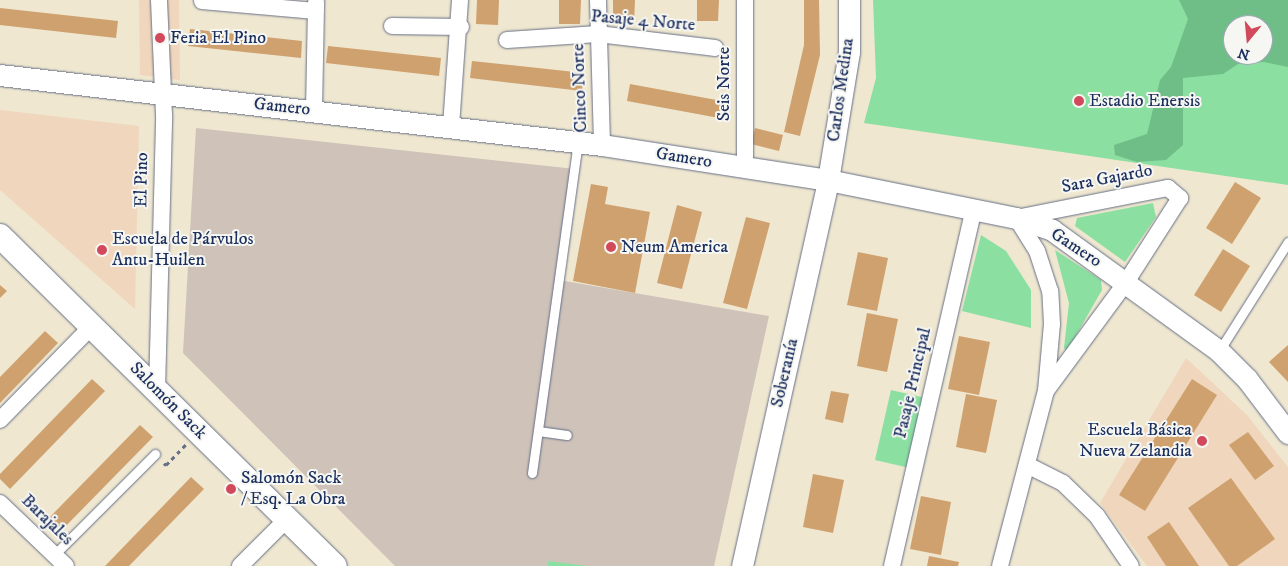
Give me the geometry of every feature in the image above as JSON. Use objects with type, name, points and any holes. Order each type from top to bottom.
[{"type":"main road","name":"Salomón Sack","points":[[0,236],[335,566]]},
{"type":"street","name":"El Pino","points":[[157,390],[163,94],[159,0]]},
{"type":"street","points":[[451,126],[460,27],[460,0]]},
{"type":"street","name":"Cinco Norte","points":[[598,0],[602,145]]},
{"type":"street","name":"Seis Norte","points":[[745,0],[745,168]]},
{"type":"street","name":"Carlos Medina","points":[[828,180],[849,52],[850,0]]},
{"type":"street","points":[[202,1],[316,6],[314,111]]},
{"type":"street","points":[[392,26],[460,27]]},
{"type":"street","name":"Pasaje 4 Norte","points":[[507,40],[598,34],[715,48]]},
{"type":"street","name":"Gamero","points":[[0,75],[578,141],[828,180],[1016,218],[1052,230],[1127,281],[1219,351],[1247,380],[1288,433]]},
{"type":"street","name":"Soberanía","points":[[742,566],[828,180]]},
{"type":"street","name":"Sara Gajardo","points":[[1000,566],[1046,391],[1052,324],[1050,291],[1037,251],[1016,218],[1168,188],[1180,198],[1127,281],[1046,391]]},
{"type":"street","name":"Pasaje Principal","points":[[892,566],[974,208]]},
{"type":"street","points":[[0,420],[92,326]]},
{"type":"street","points":[[1027,465],[1063,483],[1097,516],[1131,566]]},
{"type":"street","name":"Barajales","points":[[0,503],[60,561]]},
{"type":"street","points":[[240,566],[287,518]]},
{"type":"lane","points":[[532,473],[578,141]]},
{"type":"lane","points":[[1219,351],[1288,242]]},
{"type":"lane","points":[[538,431],[567,435]]},
{"type":"lane","points":[[60,561],[155,454]]},
{"type":"shaded area","name":"Feria El Pino","points":[[139,0],[179,0],[180,80],[140,75]]},
{"type":"shaded area","name":"Escuela de Párvulos Antu-Huilen","points":[[0,110],[139,126],[135,309],[0,190]]},
{"type":"shaded area","points":[[196,128],[575,169],[559,280],[769,316],[714,566],[395,566],[183,353]]},
{"type":"shaded area","name":"Escuela Básica Nueva Zelandia","points":[[1186,358],[1247,415],[1288,467],[1288,566],[1147,566],[1100,503]]},
{"type":"green space","name":"Estadio Enersis","points":[[873,0],[1288,0],[1288,185],[864,123],[876,78]]},
{"type":"green space","points":[[1179,0],[1288,0],[1288,67],[1273,64],[1273,15],[1223,15],[1223,65],[1236,65],[1223,74],[1183,78],[1183,145],[1166,160],[1137,162],[1115,155],[1114,145],[1147,134],[1160,80],[1171,67],[1188,19]]},
{"type":"green space","points":[[1153,203],[1156,217],[1125,262],[1075,226],[1077,218]]},
{"type":"green space","points":[[981,235],[1006,251],[1031,290],[1031,328],[962,311]]},
{"type":"green space","points":[[1055,250],[1101,280],[1102,290],[1067,351],[1064,348],[1069,303]]},
{"type":"green space","points":[[891,390],[930,399],[914,469],[875,460]]},
{"type":"green space","points":[[548,561],[588,566],[548,566]]},
{"type":"building","points":[[477,0],[499,0],[498,25],[476,24]]},
{"type":"building","points":[[559,0],[581,0],[580,24],[559,24]]},
{"type":"building","points":[[613,0],[635,0],[634,24],[613,23]]},
{"type":"building","points":[[697,0],[719,0],[718,21],[697,21]]},
{"type":"building","points":[[804,0],[819,0],[820,55],[800,136],[784,132],[804,45]]},
{"type":"building","points":[[0,8],[118,21],[116,38],[0,25]]},
{"type":"building","points":[[190,29],[302,41],[301,58],[188,46]]},
{"type":"building","points":[[328,46],[441,58],[439,76],[326,63]]},
{"type":"building","points":[[472,61],[584,73],[582,91],[470,78]]},
{"type":"building","points":[[630,84],[722,101],[719,118],[627,101]]},
{"type":"building","points":[[755,128],[783,135],[779,151],[751,144]]},
{"type":"building","points":[[1235,182],[1261,198],[1232,244],[1206,228]]},
{"type":"building","name":"Neum America","points":[[591,184],[608,187],[605,204],[650,212],[635,293],[573,281]]},
{"type":"building","points":[[677,205],[702,212],[682,289],[657,283]]},
{"type":"building","points":[[746,217],[770,223],[747,309],[723,303]]},
{"type":"building","points":[[1223,249],[1250,266],[1221,312],[1194,295]]},
{"type":"building","points":[[858,252],[888,258],[877,311],[847,305]]},
{"type":"building","points":[[0,285],[7,291],[0,298]]},
{"type":"building","points":[[867,313],[898,319],[887,372],[857,366]]},
{"type":"building","points":[[45,331],[58,343],[0,403],[0,377]]},
{"type":"building","points":[[959,336],[990,342],[979,395],[948,389]]},
{"type":"building","points":[[1288,345],[1288,382],[1269,362]]},
{"type":"building","points":[[92,379],[105,391],[10,489],[0,479],[0,474]]},
{"type":"building","points":[[1192,379],[1217,395],[1145,511],[1119,495]]},
{"type":"building","points":[[831,391],[849,394],[843,423],[825,419]]},
{"type":"building","points":[[966,394],[997,400],[986,453],[956,447]]},
{"type":"building","points":[[140,425],[153,437],[57,535],[45,522]]},
{"type":"building","points":[[1248,432],[1274,466],[1255,480],[1229,445]]},
{"type":"building","points":[[813,474],[844,480],[833,533],[803,527]]},
{"type":"building","points":[[191,477],[204,489],[129,566],[105,566]]},
{"type":"building","points":[[1231,478],[1275,539],[1237,566],[1229,566],[1188,508]]},
{"type":"building","points":[[921,496],[951,502],[941,555],[910,549]]},
{"type":"building","points":[[1169,522],[1199,566],[1166,566],[1147,537]]},
{"type":"building","points":[[929,556],[959,562],[958,566],[927,566]]},
{"type":"place","name":"Feria El Pino","points":[[160,38]]},
{"type":"place","name":"Estadio Enersis","points":[[1079,101]]},
{"type":"place","name":"Neum America","points":[[611,247]]},
{"type":"place","name":"Escuela de Párvulos Antu-Huilen","points":[[102,250]]},
{"type":"place","name":"Escuela Básica Nueva Zelandia","points":[[1202,441]]},
{"type":"place","name":"Salomón Sack / Esq. La Obra","points":[[231,489]]}]
